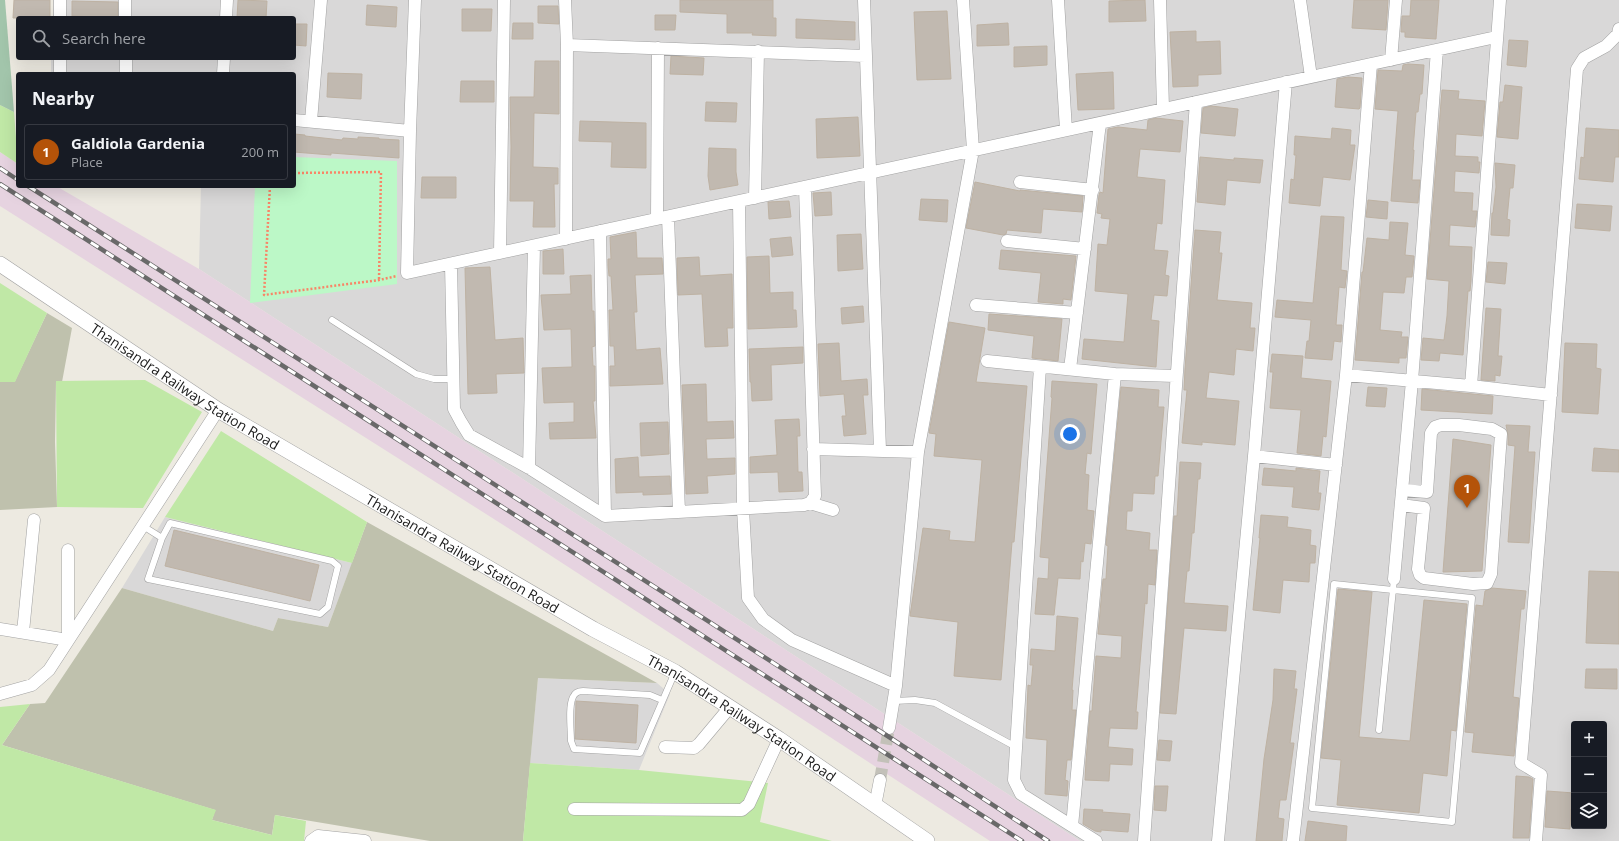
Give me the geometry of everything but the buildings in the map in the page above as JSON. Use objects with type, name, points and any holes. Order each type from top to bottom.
[{"type":"street","points":[[60,0],[60,16]]},
{"type":"street","points":[[125,0],[126,16]]},
{"type":"street","points":[[226,16],[227,0]]},
{"type":"street","points":[[311,121],[321,0]]},
{"type":"street","points":[[415,0],[407,273],[1496,37]]},
{"type":"street","points":[[500,253],[504,0]]},
{"type":"street","points":[[565,0],[567,45],[566,239]]},
{"type":"street","points":[[864,0],[880,450]]},
{"type":"street","points":[[889,728],[896,686],[918,452],[973,150],[963,0]]},
{"type":"street","points":[[1058,0],[1066,130]]},
{"type":"street","points":[[1160,0],[1163,109]]},
{"type":"street","points":[[1300,0],[1311,77]]},
{"type":"street","points":[[1391,60],[1396,0]]},
{"type":"street","points":[[1471,386],[1496,37],[1500,0]]},
{"type":"street","points":[[1536,841],[1542,775],[1521,763],[1577,69],[1584,58],[1606,46],[1618,34],[1619,28]]},
{"type":"street","points":[[567,45],[865,56]]},
{"type":"street","points":[[658,48],[663,218],[679,512]]},
{"type":"street","points":[[1393,584],[1412,381],[1437,50]]},
{"type":"street","points":[[755,198],[758,51]]},
{"type":"street","points":[[60,60],[60,72]]},
{"type":"street","points":[[126,60],[126,72]]},
{"type":"street","points":[[223,72],[224,60]]},
{"type":"street","points":[[1293,841],[1346,375],[1370,64]]},
{"type":"street","points":[[1218,841],[1254,456],[1286,82]]},
{"type":"street","points":[[1144,841],[1196,102]]},
{"type":"street","points":[[296,120],[410,131]]},
{"type":"street","points":[[1070,370],[1100,123]]},
{"type":"street","points":[[1020,182],[1093,190]]},
{"type":"street","points":[[451,264],[454,409],[469,434],[529,468],[605,516],[804,505],[810,502],[815,496],[805,187]]},
{"type":"street","points":[[739,201],[743,509],[748,598],[763,619],[792,640],[896,686]]},
{"type":"street","points":[[600,231],[605,516]]},
{"type":"street","points":[[1007,241],[1085,249]]},
{"type":"street","points":[[529,468],[534,246]]},
{"type":"street","name":"Thanisandra Railway Station Road","points":[[0,264],[218,410],[593,629],[675,672],[779,739],[927,841]]},
{"type":"street","points":[[976,305],[1077,313]]},
{"type":"street","points":[[987,361],[1115,374],[1176,376]]},
{"type":"street","points":[[1040,367],[1014,780],[1021,794],[1096,841]]},
{"type":"street","points":[[1072,826],[1115,374]]},
{"type":"street","points":[[1346,375],[1551,395]]},
{"type":"street","points":[[0,694],[32,685],[49,670],[218,410]]},
{"type":"street","points":[[1401,505],[1424,508],[1418,569],[1420,575],[1424,578],[1473,584],[1487,583],[1491,574],[1501,434],[1492,429],[1460,425],[1441,424],[1435,427],[1431,433],[1427,492],[1402,490]]},
{"type":"street","points":[[813,449],[918,452]]},
{"type":"street","points":[[1254,456],[1336,465]]},
{"type":"street","points":[[810,502],[833,510]]},
{"type":"street","points":[[23,632],[34,520]]},
{"type":"street","points":[[68,550],[68,640]]},
{"type":"street","points":[[0,629],[68,640]]},
{"type":"street","points":[[665,747],[694,748],[730,707]]},
{"type":"street","points":[[574,810],[742,810],[749,804],[779,739]]},
{"type":"street","points":[[875,806],[880,780]]},
{"type":"street","points":[[311,841],[318,836],[365,841]]},
{"type":"lane","points":[[332,320],[416,374],[434,379],[454,379]]},
{"type":"lane","points":[[170,523],[332,561],[338,566],[328,607],[320,614],[148,579],[162,538],[170,523]]},
{"type":"lane","points":[[143,526],[162,538]]},
{"type":"lane","points":[[1334,584],[1393,584],[1472,598],[1452,822],[1312,808],[1334,584]]},
{"type":"lane","points":[[1379,730],[1393,584]]},
{"type":"lane","points":[[662,700],[650,695],[578,692],[573,696],[571,704],[572,746],[574,749],[640,753],[675,672]]},
{"type":"lane","points":[[894,701],[916,700],[935,703],[1016,747]]},
{"type":"path","points":[[296,173],[381,172],[380,280]]},
{"type":"path","points":[[270,188],[264,295],[380,280],[407,273]]},
{"type":"shaded area","points":[[53,0],[1619,0],[1619,841],[1080,841],[199,269],[201,188],[296,188],[296,72],[51,72],[51,60],[296,60],[296,16],[53,16]]},
{"type":"shaded area","points":[[0,152],[16,163],[16,188],[59,188],[199,269],[1080,841],[990,841],[516,533],[0,206]]},
{"type":"shaded area","points":[[47,313],[72,328],[62,382],[56,381],[55,442],[57,507],[0,510],[0,382],[15,381]]},
{"type":"shaded area","points":[[165,517],[352,563],[328,627],[278,618],[273,631],[122,588]]},
{"type":"shaded area","points":[[367,522],[657,683],[538,678],[523,841],[430,841],[275,815],[272,835],[212,820],[215,810],[2,745],[30,704],[45,703],[122,588],[273,631],[278,618],[328,627]]},
{"type":"shaded area","points":[[538,678],[657,683],[670,694],[639,770],[530,763]]},
{"type":"green space","points":[[0,0],[5,0],[14,112],[0,105]]},
{"type":"green space","points":[[0,105],[14,112],[16,163],[0,152]]},
{"type":"green space","points":[[296,157],[397,161],[397,284],[250,303],[255,188],[296,188]]},
{"type":"green space","points":[[0,283],[47,313],[15,382],[0,382]]},
{"type":"green space","points":[[145,380],[202,412],[143,508],[57,507],[56,381]]},
{"type":"green space","points":[[221,431],[367,522],[352,563],[165,517]]},
{"type":"green space","points":[[30,704],[2,745],[216,810],[212,820],[272,835],[275,815],[306,821],[304,841],[0,841],[0,707]]},
{"type":"green space","points":[[530,763],[639,770],[768,783],[760,822],[832,841],[523,841]]},
{"type":"tunnel","points":[[880,780],[889,728]]},
{"type":"railway","points":[[0,168],[16,179]]},
{"type":"railway","points":[[0,184],[1022,841]]},
{"type":"railway","points":[[31,188],[886,735],[1048,841]]},
{"type":"place","name":"Galdiola Gardenia","points":[[1467,508]]}]
